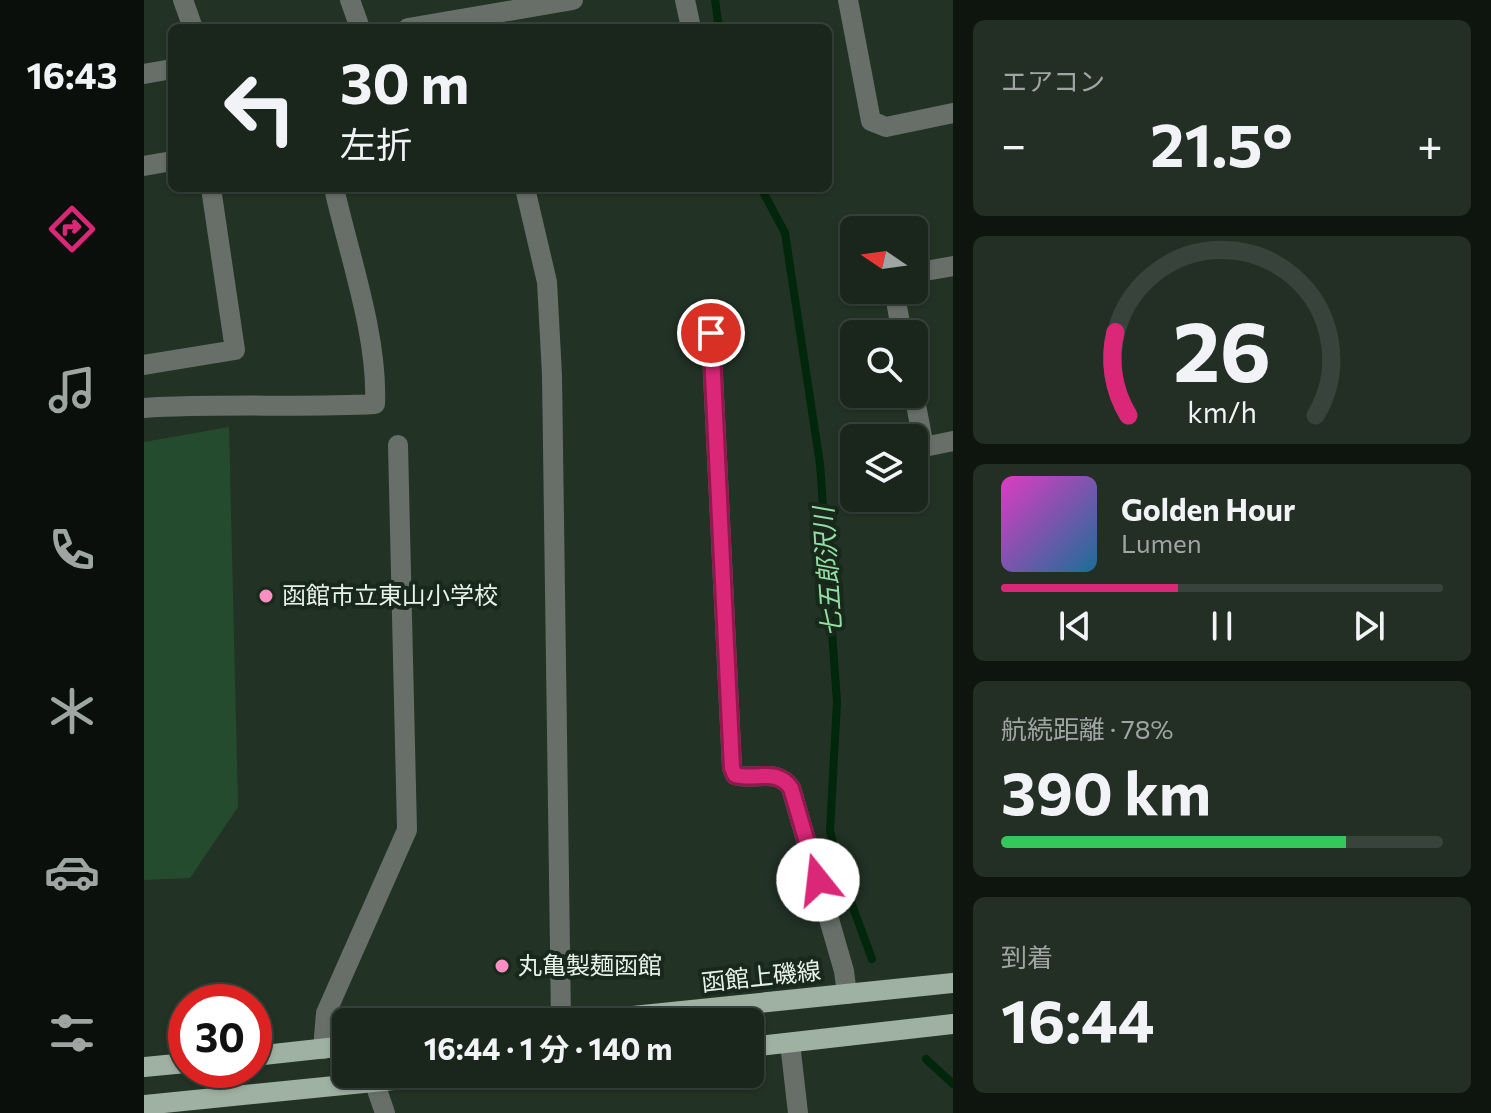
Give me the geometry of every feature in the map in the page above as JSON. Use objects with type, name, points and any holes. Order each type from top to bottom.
[{"type":"main road","name":"函館上磯線","points":[[710,1008],[953,983]]},
{"type":"main road","points":[[764,1046],[953,1024]]},
{"type":"main road","points":[[272,1054],[332,1048]]},
{"type":"main road","points":[[144,1067],[168,1065]]},
{"type":"main road","points":[[144,1105],[332,1085]]},
{"type":"street","points":[[183,0],[192,24]]},
{"type":"street","points":[[350,0],[359,24]]},
{"type":"street","points":[[460,24],[486,22],[517,5],[573,0]]},
{"type":"street","points":[[685,0],[690,24]]},
{"type":"street","points":[[848,0],[871,121],[886,127],[953,113]]},
{"type":"street","points":[[144,74],[168,70]]},
{"type":"street","points":[[144,166],[168,162]]},
{"type":"street","points":[[144,365],[235,350],[212,192]]},
{"type":"street","points":[[144,408],[223,403],[309,407],[375,404],[376,379],[335,192]]},
{"type":"street","points":[[526,192],[547,282],[552,375],[561,1008]]},
{"type":"street","points":[[928,270],[953,266]]},
{"type":"street","points":[[711,333],[732,768],[735,775],[743,778],[774,775],[785,779],[791,788],[844,971],[847,994]]},
{"type":"street","points":[[917,408],[924,447],[953,441]]},
{"type":"street","points":[[323,1049],[326,1013],[407,830],[398,445]]},
{"type":"street","points":[[790,1043],[798,1113]]},
{"type":"street","points":[[376,1088],[385,1113]]},
{"type":"green space","points":[[229,427],[238,807],[190,878],[144,880],[144,442]]},
{"type":"waterway","name":"七五郎沢川","points":[[715,0],[718,24]]},
{"type":"waterway","name":"七五郎沢川","points":[[763,192],[785,233],[820,464],[837,702],[830,831],[841,875],[872,959]]},
{"type":"waterway","name":"七五郎沢川","points":[[926,1059],[953,1084]]},
{"type":"place","name":"函館市立東山小学校","points":[[266,596]]},
{"type":"place","name":"丸亀製麺函館","points":[[502,966]]},
{"type":"route","points":[[711,333],[732,768],[735,775],[743,778],[774,775],[785,779],[791,788],[818,880]]}]
